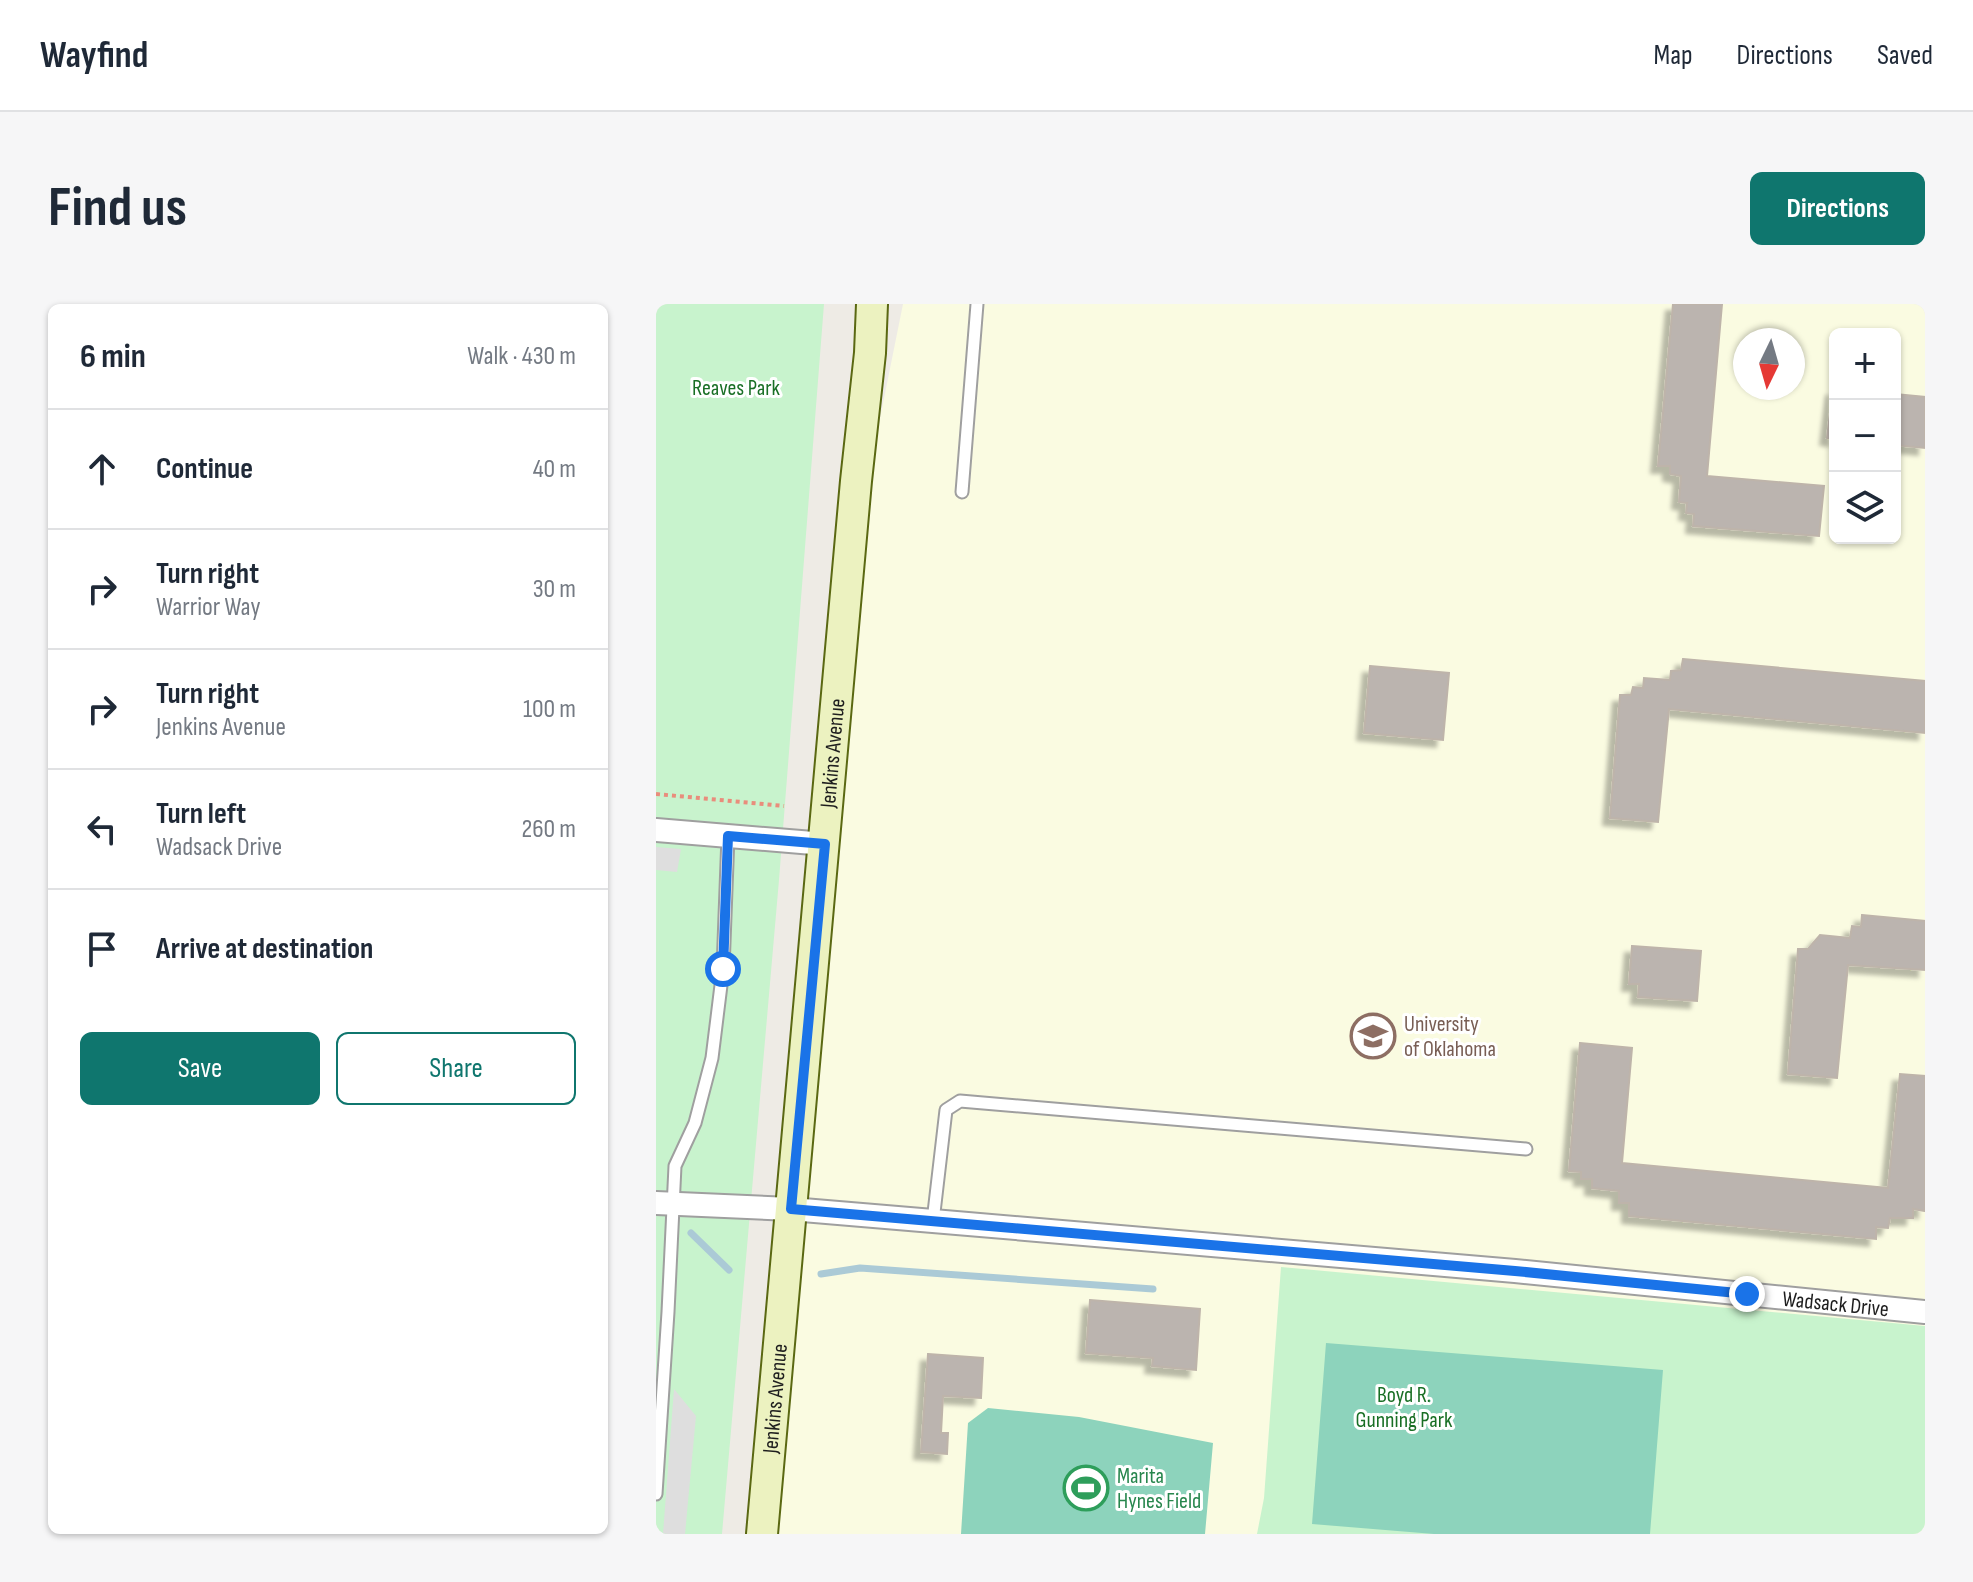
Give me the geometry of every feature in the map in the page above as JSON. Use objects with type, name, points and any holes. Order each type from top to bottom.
[{"type":"street","name":"Jenkins Avenue","points":[[762,1534],[872,304]]},
{"type":"street","name":"Jenkins Avenue","points":[[870,353],[882,304]]},
{"type":"street","points":[[656,830],[825,844]]},
{"type":"street","name":"Wadsack Drive","points":[[665,1203],[791,1209],[1530,1272],[1925,1312]]},
{"type":"lane","points":[[962,492],[977,304]]},
{"type":"lane","points":[[656,1494],[665,1203],[675,1166],[695,1123],[712,1058],[723,969],[728,836]]},
{"type":"lane","points":[[933,1221],[946,1110],[960,1101],[1526,1149]]},
{"type":"path","points":[[656,794],[784,806]]},
{"type":"shaded area","name":"University of Oklahoma","points":[[903,304],[1925,304],[1925,1534],[777,1534],[873,453]]},
{"type":"shaded area","points":[[656,847],[681,849],[677,872],[656,870]]},
{"type":"shaded area","points":[[674,1389],[696,1416],[685,1534],[663,1534]]},
{"type":"green space","name":"Reaves Park","points":[[656,304],[824,304],[779,880],[722,1534],[656,1534]]},
{"type":"green space","name":"Boyd R. Gunning Park","points":[[1281,1267],[1925,1326],[1925,1534],[1257,1534],[1264,1498]]},
{"type":"green space","points":[[1326,1343],[1663,1370],[1650,1534],[1434,1534],[1312,1524]]},
{"type":"green space","name":"Marita Hynes Field","points":[[988,1408],[1079,1417],[1213,1443],[1205,1534],[961,1534],[968,1423]]},
{"type":"building","points":[[1673,304],[1722,304],[1707,476],[1824,486],[1819,536],[1693,526],[1694,514],[1686,513],[1687,503],[1679,502],[1681,476],[1670,474],[1670,466],[1658,466]]},
{"type":"building","points":[[1901,395],[1925,397],[1925,448],[1901,446]]},
{"type":"building","points":[[1683,659],[1925,681],[1925,733],[1669,709],[1658,822],[1610,818],[1620,695],[1631,695],[1633,687],[1643,688],[1644,678],[1670,680],[1671,671],[1681,670]]},
{"type":"building","points":[[1370,666],[1449,673],[1443,740],[1364,733]]},
{"type":"building","points":[[1862,915],[1925,921],[1925,970],[1848,965],[1837,1078],[1788,1074],[1798,949],[1808,949],[1820,935],[1850,938],[1852,926],[1861,927]]},
{"type":"building","points":[[1632,946],[1701,951],[1697,1001],[1638,997],[1639,984],[1629,984]]},
{"type":"building","points":[[1580,1043],[1632,1048],[1622,1163],[1888,1188],[1900,1074],[1925,1076],[1925,1211],[1913,1209],[1913,1218],[1890,1218],[1888,1228],[1876,1227],[1876,1239],[1629,1216],[1629,1203],[1619,1203],[1619,1191],[1592,1188],[1592,1179],[1581,1179],[1581,1172],[1569,1171]]},
{"type":"building","points":[[1090,1300],[1200,1309],[1196,1370],[1152,1366],[1153,1358],[1086,1353]]},
{"type":"building","points":[[928,1354],[983,1358],[981,1398],[943,1396],[941,1433],[948,1433],[947,1454],[921,1452]]},
{"type":"waterway","points":[[691,1233],[729,1270]]},
{"type":"waterway","points":[[821,1274],[860,1268],[1153,1289]]},
{"type":"place","name":"University of Oklahoma","points":[[1373,1036]]},
{"type":"place","name":"Marita Hynes Field","points":[[1086,1488]]},
{"type":"route","points":[[723,969],[728,836],[825,844],[791,1209],[1747,1294]]}]
